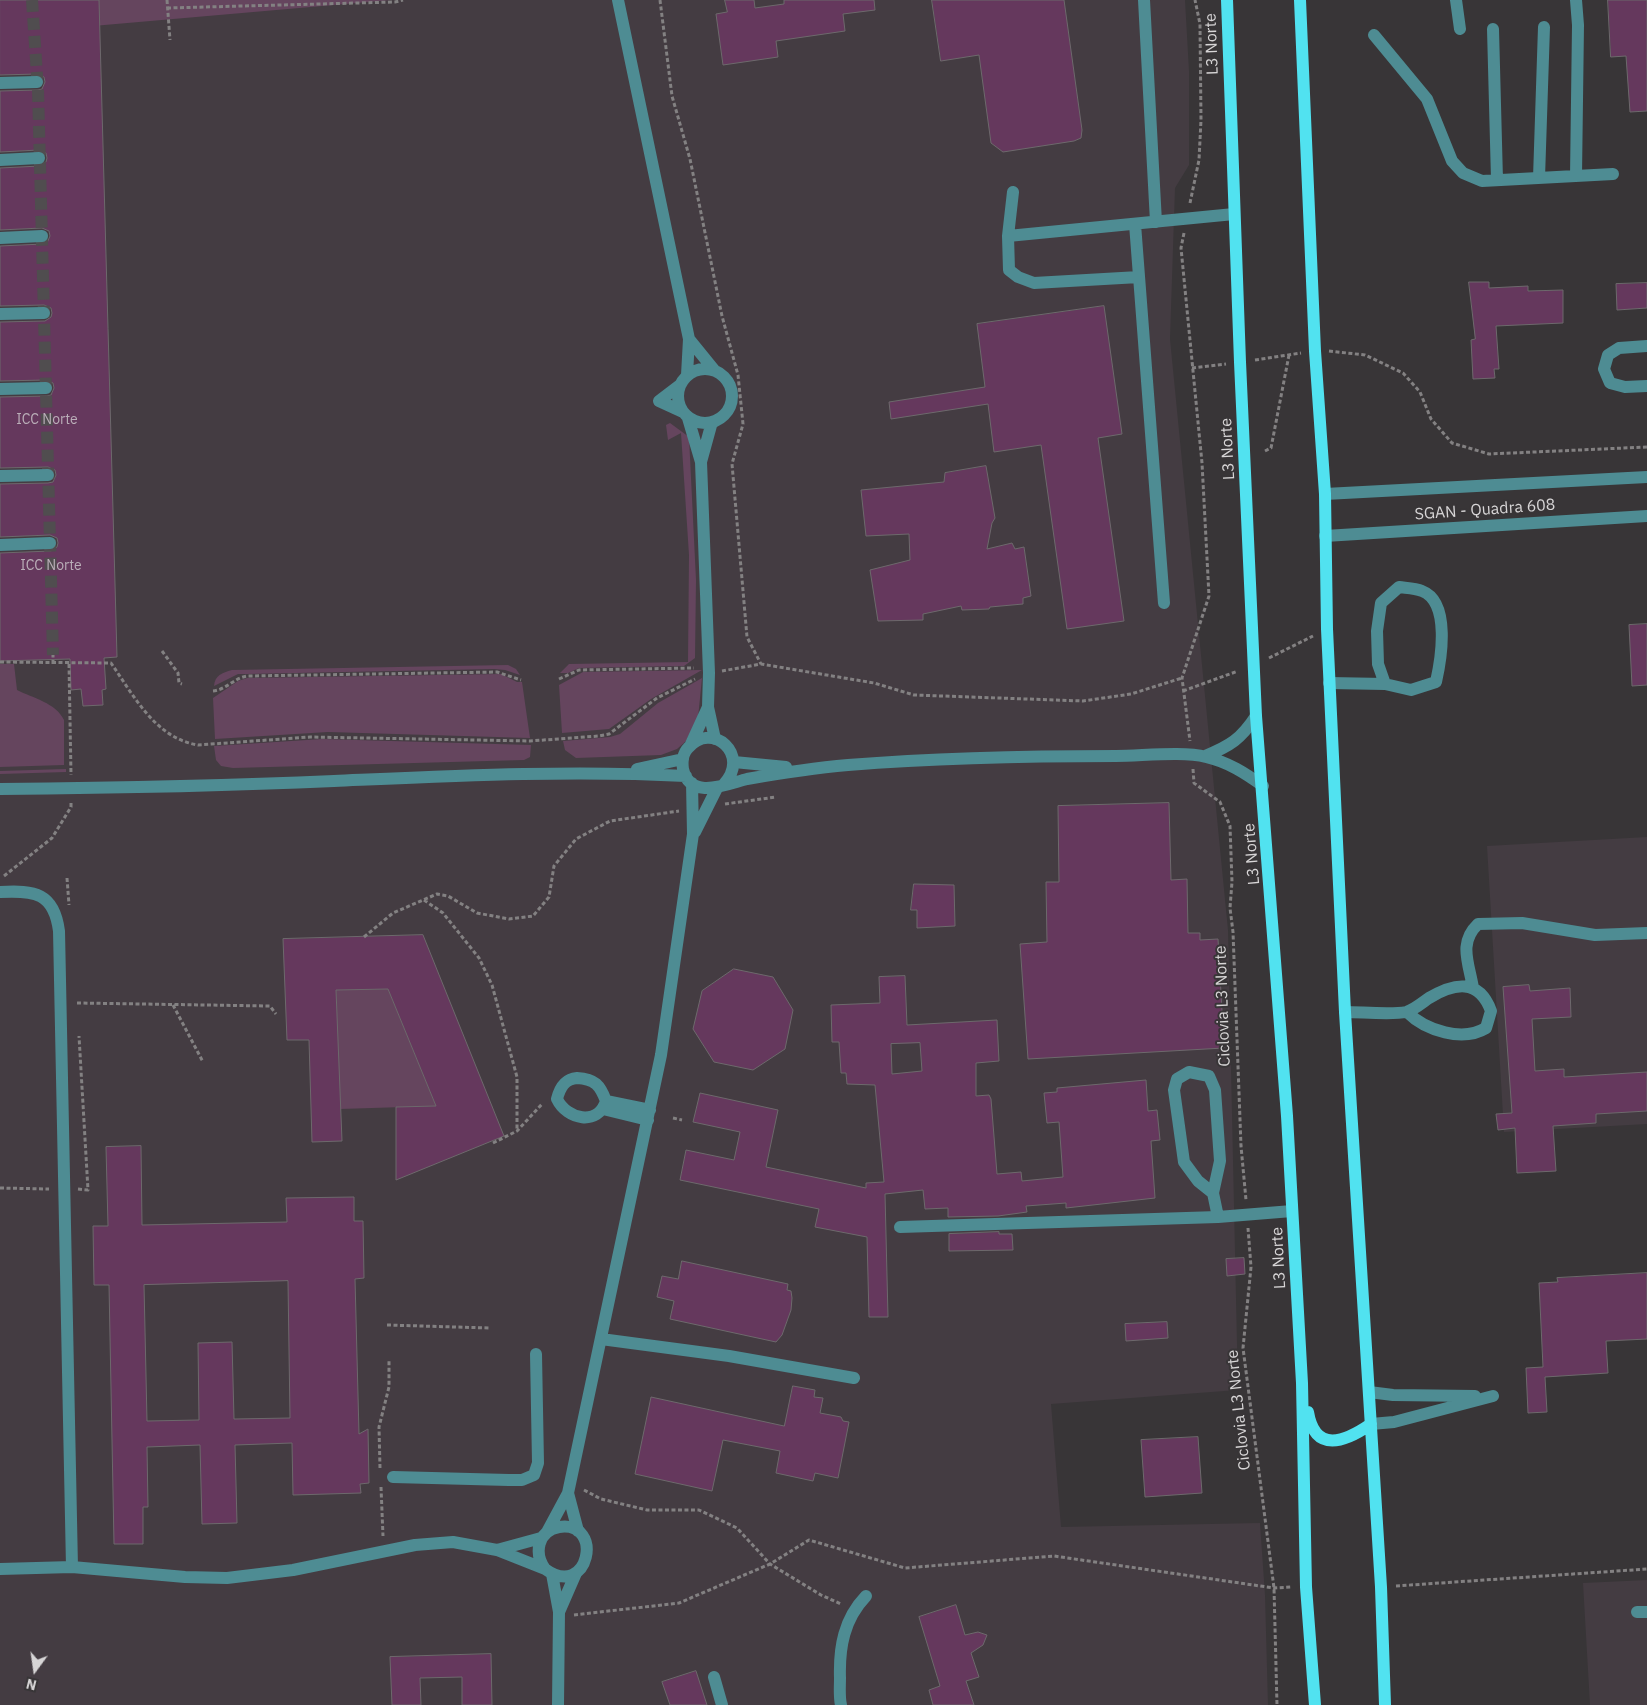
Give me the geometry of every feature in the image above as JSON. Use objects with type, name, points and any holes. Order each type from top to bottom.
[{"type":"main road","name":"L3 Norte","points":[[1226,0],[1256,716],[1263,786],[1292,1211],[1302,1383],[1306,1587],[1314,1705]]},
{"type":"main road","points":[[1300,0],[1315,351],[1325,494],[1330,683],[1345,1012],[1381,1588],[1385,1705]]},
{"type":"main road","points":[[1302,1383],[1310,1427],[1316,1435],[1331,1441],[1340,1440],[1356,1434],[1371,1424]]},
{"type":"street","points":[[618,0],[689,339],[684,380],[678,398],[686,415],[701,462],[709,674],[708,707],[715,739]]},
{"type":"street","points":[[1144,0],[1156,222]]},
{"type":"street","points":[[1456,0],[1460,29]]},
{"type":"street","points":[[1576,0],[1578,25],[1576,176]]},
{"type":"street","points":[[1539,178],[1544,27]]},
{"type":"street","points":[[1493,29],[1497,180]]},
{"type":"street","points":[[1374,35],[1427,99],[1452,161],[1463,173],[1482,181],[1613,174]]},
{"type":"street","points":[[0,83],[37,82]]},
{"type":"street","points":[[0,160],[39,158]]},
{"type":"street","points":[[1012,192],[1008,236],[1008,270],[1018,277],[1034,283],[1139,277]]},
{"type":"street","points":[[1008,236],[1234,214]]},
{"type":"street","points":[[1135,224],[1164,603]]},
{"type":"street","points":[[0,238],[42,236]]},
{"type":"street","points":[[0,314],[44,313]]},
{"type":"street","points":[[689,339],[715,371],[727,381],[732,396],[726,413],[712,422],[703,424],[659,402],[684,380],[699,370],[715,371]]},
{"type":"street","points":[[1647,346],[1619,348],[1608,354],[1604,369],[1610,382],[1625,387],[1647,386]]},
{"type":"street","points":[[0,389],[46,388]]},
{"type":"street","points":[[701,462],[712,422]]},
{"type":"street","points":[[0,476],[48,475]]},
{"type":"street","points":[[1325,494],[1647,477]]},
{"type":"street","name":"SGAN - Quadra 608","points":[[1325,536],[1647,516]]},
{"type":"street","points":[[0,545],[50,543]]},
{"type":"street","points":[[1330,683],[1385,684],[1411,690],[1436,682],[1442,651],[1439,608],[1424,591],[1399,587],[1382,603],[1377,631],[1378,664],[1385,684]]},
{"type":"street","points":[[558,1705],[559,1614],[549,1571],[538,1554],[544,1535],[569,1488],[649,1115],[683,914],[694,834],[689,780],[683,759],[708,707]]},
{"type":"street","points":[[1205,756],[1228,747],[1243,735],[1256,716]]},
{"type":"street","points":[[691,744],[698,740],[715,739],[728,748],[734,762],[730,778],[720,786],[694,834]]},
{"type":"street","points":[[0,789],[200,787],[542,773],[620,772],[689,780],[708,790],[800,769],[917,760],[1057,756],[1205,756],[1242,770],[1263,786]]},
{"type":"street","points":[[620,772],[683,759]]},
{"type":"street","points":[[734,762],[800,769]]},
{"type":"street","points":[[0,892],[24,890],[50,902],[57,915],[59,931],[72,1567]]},
{"type":"street","points":[[1472,988],[1466,946],[1469,933],[1478,924],[1522,923],[1595,935],[1647,933]]},
{"type":"street","points":[[1345,1012],[1407,1012],[1447,989],[1460,986],[1472,988],[1482,993],[1491,1011],[1486,1028],[1478,1033],[1456,1034],[1440,1031],[1425,1025],[1407,1012]]},
{"type":"street","points":[[1213,1192],[1198,1181],[1184,1162],[1174,1090],[1177,1079],[1189,1072],[1209,1076],[1215,1090],[1220,1161],[1213,1192],[1218,1216]]},
{"type":"street","points":[[605,1105],[649,1115]]},
{"type":"street","points":[[900,1227],[1218,1216],[1292,1211]]},
{"type":"street","points":[[601,1339],[729,1356],[854,1378]]},
{"type":"street","points":[[387,1476],[522,1480],[534,1475],[538,1463],[536,1354]]},
{"type":"street","points":[[1369,1392],[1393,1395],[1493,1396],[1394,1422],[1371,1424]]},
{"type":"street","points":[[569,1488],[578,1531]]},
{"type":"street","points":[[497,1550],[544,1535],[562,1526],[578,1531],[584,1537],[588,1553],[582,1568],[576,1573],[559,1614]]},
{"type":"street","points":[[0,1569],[72,1567],[185,1577],[227,1578],[294,1570],[415,1545],[453,1542],[497,1550],[560,1576],[576,1573]]},
{"type":"street","points":[[841,1705],[839,1659],[843,1634],[854,1609],[866,1596]]},
{"type":"street","points":[[714,1677],[722,1705]]},
{"type":"path","points":[[167,0],[170,40]]},
{"type":"path","points":[[167,8],[394,2],[403,0]]},
{"type":"path","points":[[660,0],[672,96],[690,159],[722,316],[738,375],[743,424],[732,464],[747,637],[761,664]]},
{"type":"path","points":[[0,662],[112,664],[144,711],[160,728],[182,743],[198,745],[310,737],[530,742],[600,736],[609,734],[657,698],[709,674],[761,664],[874,683],[914,695],[1083,702],[1131,694],[1182,678],[1209,596],[1202,472],[1181,248],[1199,160],[1202,120],[1200,24],[1195,0]]},
{"type":"path","points":[[1192,368],[1315,351],[1340,351],[1366,355],[1403,373],[1420,392],[1431,419],[1452,443],[1489,454],[1647,447]]},
{"type":"path","points":[[1265,451],[1272,448],[1289,355]]},
{"type":"path","points":[[162,652],[178,673],[179,683],[182,684]]},
{"type":"path","points":[[53,655],[53,664]]},
{"type":"path","points":[[559,679],[579,670],[699,668],[709,674]]},
{"type":"path","points":[[213,691],[218,691],[238,678],[248,676],[497,672],[521,680]]},
{"type":"path","name":"Ciclovia L3 Norte","points":[[1182,678],[1194,783],[1220,802],[1230,826],[1232,882],[1230,908],[1233,932],[1241,1146],[1252,1267],[1242,1348],[1274,1588],[1277,1705]]},
{"type":"path","points":[[707,807],[776,797]]},
{"type":"path","points":[[364,937],[393,913],[437,894],[448,896],[477,913],[508,919],[533,916],[549,897],[554,866],[576,839],[610,821],[692,809]]},
{"type":"path","points":[[67,878],[69,907]]},
{"type":"path","points":[[424,900],[443,913],[479,958],[492,985],[517,1077],[517,1131]]},
{"type":"path","points":[[76,994],[77,1004],[270,1006],[276,1014]]},
{"type":"path","points":[[173,1005],[203,1062]]},
{"type":"path","points":[[0,1188],[88,1190],[78,1033]]},
{"type":"path","points":[[493,1143],[517,1131],[548,1097]]},
{"type":"path","points":[[673,1118],[682,1120]]},
{"type":"path","points":[[387,1325],[490,1328]]},
{"type":"path","points":[[387,1476],[379,1427],[389,1387],[389,1360]]},
{"type":"path","points":[[381,1484],[384,1551]]},
{"type":"path","points":[[569,1488],[601,1500],[647,1510],[699,1510],[737,1528],[770,1564],[821,1595],[854,1609]]},
{"type":"path","points":[[559,1614],[679,1603],[770,1564],[809,1540],[905,1568],[1054,1556],[1274,1588]]},
{"type":"path","points":[[1381,1588],[1647,1569]]},
{"type":"shaded area","points":[[0,0],[1185,0],[1189,71],[1189,165],[1175,188],[1170,339],[1228,930],[1238,1390],[1051,1404],[1061,1527],[1260,1523],[1265,1595],[1268,1705],[0,1705]]},
{"type":"shaded area","points":[[92,0],[391,0],[93,26]]},
{"type":"shaded area","points":[[670,423],[689,437],[696,580],[695,658],[684,666],[579,668],[568,673],[560,673],[569,664],[688,662],[689,555],[681,433],[668,440],[666,425]]},
{"type":"shaded area","points":[[0,664],[14,664],[17,690],[50,705],[56,709],[64,720],[64,765],[0,767]]},
{"type":"shaded area","points":[[508,665],[516,669],[520,675],[494,669],[238,674],[214,686],[216,679],[220,675],[232,670]]},
{"type":"shaded area","points":[[702,670],[651,699],[609,729],[562,733],[559,685],[583,672]]},
{"type":"shaded area","points":[[501,674],[517,682],[522,682],[530,738],[328,732],[215,739],[213,698],[238,681],[247,678]]},
{"type":"shaded area","points":[[702,678],[698,718],[686,741],[677,749],[661,755],[576,758],[565,750],[563,741],[610,737],[620,734],[658,703]]},
{"type":"shaded area","points":[[322,739],[531,745],[530,757],[524,760],[233,768],[221,766],[216,760],[214,746]]},
{"type":"shaded area","points":[[66,769],[66,772],[0,774],[0,771]]},
{"type":"shaded area","points":[[1647,837],[1647,1124],[1504,1132],[1487,846]]},
{"type":"shaded area","points":[[388,989],[436,1106],[340,1109],[336,990]]},
{"type":"shaded area","points":[[1647,1580],[1647,1705],[1590,1705],[1583,1583]]},
{"type":"building","points":[[0,0],[99,0],[117,657],[104,658],[106,689],[102,690],[103,705],[83,706],[81,689],[71,690],[70,659],[0,661],[0,553],[51,551],[57,547],[58,543],[57,538],[50,535],[0,537],[0,484],[48,483],[53,482],[56,475],[55,470],[48,467],[0,468],[0,397],[47,396],[51,395],[54,388],[53,383],[46,380],[0,381],[0,322],[45,321],[51,317],[52,313],[51,308],[44,305],[0,306],[0,246],[43,244],[47,243],[50,236],[49,231],[42,228],[0,230],[0,168],[40,166],[46,162],[47,158],[46,153],[39,150],[0,152],[0,91],[38,90],[42,89],[45,82],[44,77],[37,74],[0,75]]},
{"type":"building","points":[[725,0],[754,0],[755,8],[784,4],[784,0],[874,0],[875,10],[843,14],[845,31],[776,41],[778,57],[723,65],[716,14],[727,12]]},
{"type":"building","points":[[932,0],[1064,0],[1082,130],[1081,138],[1074,141],[1003,152],[991,143],[979,55],[941,61]]},
{"type":"building","points":[[1608,0],[1647,0],[1647,111],[1630,112],[1626,56],[1611,57]]},
{"type":"building","points":[[1469,282],[1489,282],[1489,288],[1528,286],[1528,291],[1563,290],[1563,323],[1496,326],[1499,369],[1494,369],[1495,378],[1473,379],[1471,340],[1475,339]]},
{"type":"building","points":[[1647,283],[1647,308],[1617,310],[1616,284]]},
{"type":"building","points":[[1104,306],[1122,434],[1098,438],[1124,621],[1067,629],[1041,445],[994,452],[988,404],[891,419],[889,402],[985,387],[977,324]]},
{"type":"building","points":[[986,466],[995,518],[992,523],[987,549],[1012,543],[1015,549],[1024,547],[1031,596],[1023,598],[1023,604],[990,607],[989,609],[962,610],[961,606],[923,614],[923,620],[878,621],[870,570],[910,560],[909,534],[866,536],[861,490],[944,482],[945,473]]},
{"type":"building","points":[[1647,624],[1647,685],[1632,686],[1629,625]]},
{"type":"building","points":[[1169,803],[1171,880],[1187,879],[1188,933],[1200,933],[1200,940],[1218,939],[1224,1048],[1028,1059],[1020,944],[1047,942],[1046,882],[1059,882],[1058,806]]},
{"type":"building","points":[[914,884],[954,885],[955,926],[917,928],[917,910],[911,910]]},
{"type":"building","points":[[423,935],[504,1136],[396,1180],[396,1107],[436,1106],[388,989],[336,990],[342,1141],[312,1142],[309,1040],[287,1040],[283,939]]},
{"type":"building","points":[[734,969],[773,977],[793,1010],[785,1049],[753,1070],[714,1062],[693,1029],[702,991]]},
{"type":"building","points":[[905,976],[907,1025],[997,1020],[999,1061],[976,1063],[976,1096],[989,1095],[991,1099],[997,1174],[1021,1172],[1022,1181],[1063,1177],[1059,1122],[1047,1123],[1044,1093],[1057,1092],[1057,1088],[1146,1080],[1148,1111],[1157,1110],[1160,1140],[1151,1141],[1155,1198],[1066,1208],[1066,1203],[1026,1206],[1027,1212],[998,1216],[948,1217],[948,1208],[925,1209],[923,1190],[885,1194],[888,1317],[869,1317],[867,1237],[815,1227],[819,1209],[680,1180],[686,1150],[734,1160],[740,1132],[693,1122],[700,1093],[778,1110],[766,1167],[866,1188],[866,1183],[884,1182],[875,1085],[847,1084],[846,1073],[841,1073],[839,1042],[832,1042],[831,1005],[880,1003],[879,977]],"holes":[[[920,1043],[922,1071],[892,1074],[891,1044]]]},
{"type":"building","points":[[1529,985],[1530,991],[1570,988],[1571,1017],[1532,1019],[1535,1071],[1564,1069],[1564,1077],[1647,1072],[1647,1111],[1596,1114],[1596,1123],[1553,1126],[1556,1171],[1517,1173],[1515,1128],[1498,1130],[1496,1114],[1512,1113],[1503,987]]},
{"type":"building","points":[[141,1146],[142,1225],[287,1222],[286,1198],[354,1197],[354,1221],[363,1221],[364,1278],[355,1279],[359,1434],[368,1429],[369,1483],[360,1484],[361,1493],[293,1495],[292,1443],[235,1445],[237,1523],[202,1524],[200,1445],[147,1447],[148,1507],[143,1507],[143,1544],[114,1544],[109,1285],[94,1285],[93,1226],[108,1226],[106,1147]],"holes":[[[288,1281],[290,1418],[234,1419],[232,1342],[198,1343],[199,1420],[147,1421],[144,1285]]]},
{"type":"building","points":[[999,1232],[999,1234],[1012,1234],[1013,1250],[949,1251],[949,1234]]},
{"type":"building","points":[[1244,1258],[1245,1274],[1227,1276],[1226,1259]]},
{"type":"building","points":[[682,1261],[788,1284],[787,1290],[791,1291],[792,1298],[791,1310],[782,1335],[776,1342],[670,1319],[674,1301],[657,1297],[662,1276],[678,1279]]},
{"type":"building","points":[[1647,1273],[1647,1339],[1606,1341],[1608,1373],[1545,1377],[1547,1412],[1528,1413],[1526,1368],[1543,1367],[1539,1283],[1558,1282],[1557,1278]]},
{"type":"building","points":[[1167,1322],[1168,1338],[1126,1341],[1125,1324]]},
{"type":"building","points":[[793,1386],[815,1390],[814,1397],[823,1398],[820,1413],[841,1417],[843,1421],[849,1422],[838,1478],[815,1473],[813,1481],[776,1473],[780,1451],[723,1440],[712,1491],[635,1474],[651,1397],[784,1426]]},
{"type":"building","points":[[1198,1437],[1202,1493],[1145,1497],[1141,1440]]},
{"type":"building","points":[[956,1605],[965,1635],[978,1632],[987,1635],[983,1645],[971,1653],[979,1677],[966,1681],[974,1705],[933,1705],[929,1690],[940,1686],[919,1617]]},
{"type":"building","points":[[491,1654],[492,1705],[462,1705],[462,1677],[420,1678],[421,1705],[392,1705],[390,1657]]},
{"type":"building","points":[[696,1671],[707,1705],[670,1705],[662,1682]]},
{"type":"tunnel","points":[[32,0],[38,90],[53,655]]}]
